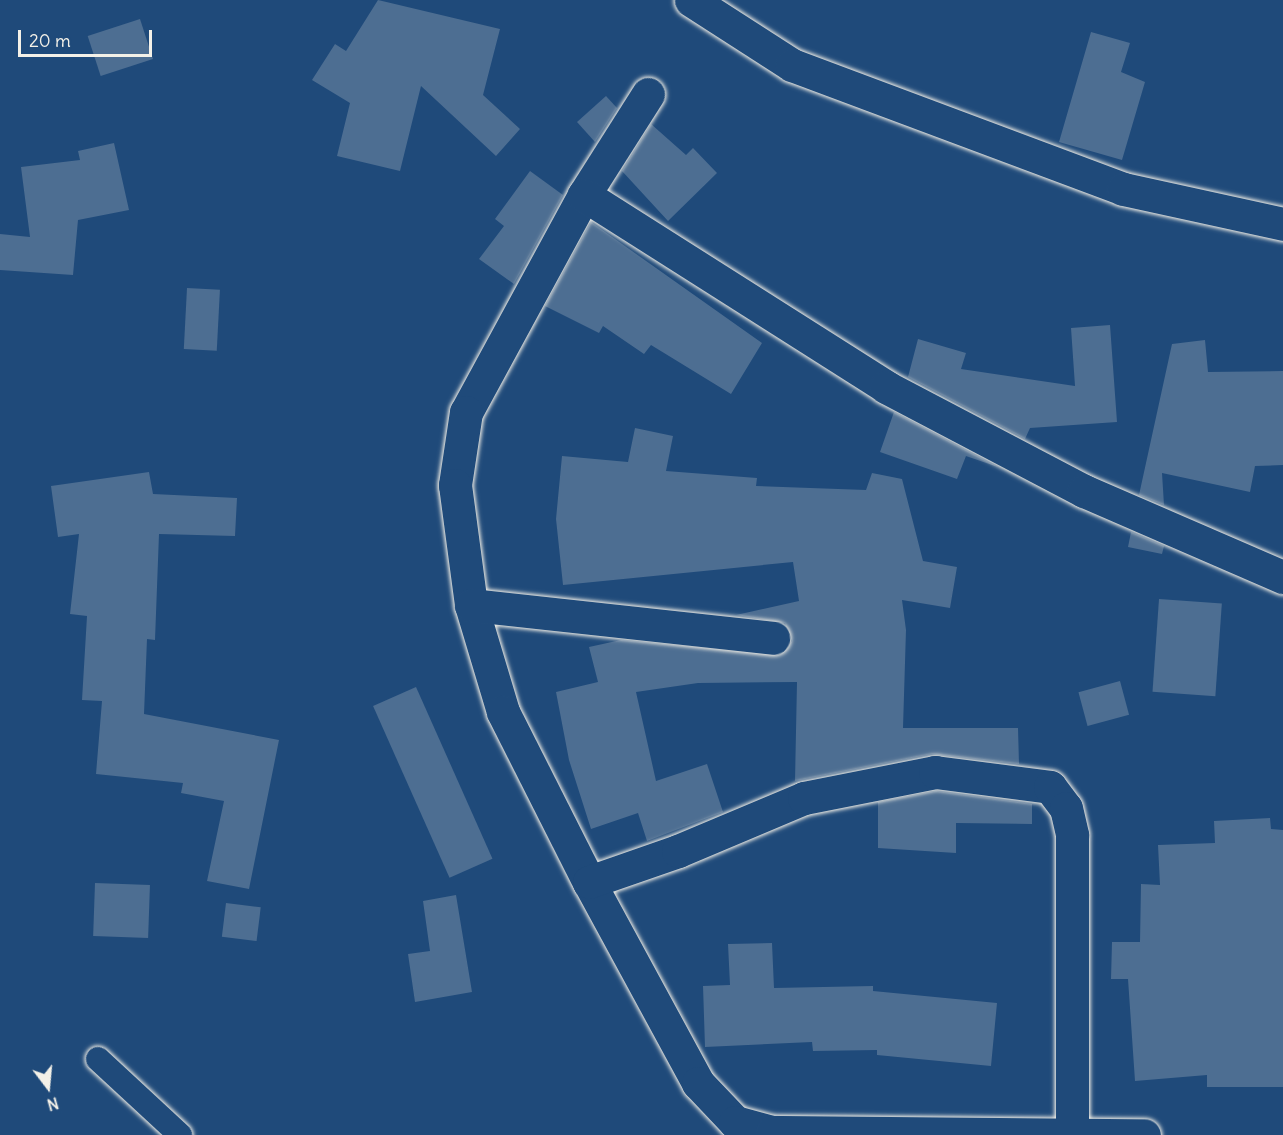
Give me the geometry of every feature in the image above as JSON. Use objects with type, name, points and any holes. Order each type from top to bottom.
[{"type":"street","points":[[692,0],[792,65],[1123,189],[1283,224]]},
{"type":"street","points":[[648,94],[584,195],[466,412],[455,485],[471,604],[503,712],[589,882],[698,1083],[735,1122],[772,1132],[1144,1135]]},
{"type":"street","points":[[584,195],[886,387],[1083,491],[1283,577]]},
{"type":"street","points":[[471,604],[772,638]]},
{"type":"street","points":[[589,882],[678,851],[804,798],[935,772],[1050,787],[1066,808],[1072,835],[1072,1135]]},
{"type":"lane","points":[[99,1059],[180,1135]]},
{"type":"building","points":[[378,0],[500,29],[483,95],[520,129],[496,156],[421,86],[400,171],[337,156],[350,103],[312,80],[335,44],[346,51]]},
{"type":"building","points":[[140,19],[153,59],[101,76],[88,36]]},
{"type":"building","points":[[1091,32],[1130,43],[1121,72],[1145,82],[1122,160],[1059,142]]},
{"type":"building","points":[[606,96],[617,108],[595,142],[577,122]]},
{"type":"building","points":[[651,124],[686,155],[693,148],[717,173],[668,221],[622,171]]},
{"type":"building","points":[[114,143],[129,210],[78,220],[73,275],[0,270],[0,234],[30,237],[21,167],[80,160],[78,151]]},
{"type":"building","points":[[530,171],[563,195],[514,284],[479,259],[504,226],[495,219]]},
{"type":"building","points":[[591,222],[762,343],[731,394],[651,345],[644,354],[603,326],[599,333],[545,306]]},
{"type":"building","points":[[187,288],[220,290],[217,351],[184,349]]},
{"type":"building","points":[[1110,325],[1117,422],[1030,428],[1025,439],[908,377],[918,339],[966,353],[961,369],[1075,386],[1071,328]]},
{"type":"building","points":[[1205,340],[1208,372],[1283,371],[1283,465],[1255,466],[1250,492],[1162,473],[1164,505],[1139,495],[1172,344]]},
{"type":"building","points":[[894,412],[998,467],[966,456],[957,479],[880,452]]},
{"type":"building","points":[[635,428],[673,436],[666,471],[757,478],[756,486],[866,490],[872,473],[902,479],[923,561],[957,567],[950,608],[902,600],[906,630],[903,728],[1018,728],[1019,764],[932,754],[795,781],[797,682],[698,683],[636,692],[656,781],[707,764],[723,812],[647,841],[638,813],[591,829],[569,760],[556,692],[598,682],[589,647],[621,640],[780,655],[792,641],[785,623],[736,615],[799,601],[793,562],[563,585],[556,519],[562,456],[628,462]]},
{"type":"building","points":[[149,472],[153,494],[237,498],[235,536],[159,534],[155,640],[147,639],[144,714],[279,740],[249,889],[207,881],[224,801],[181,793],[183,783],[96,774],[102,701],[82,700],[87,616],[70,614],[79,534],[58,537],[51,486]]},
{"type":"building","points":[[1131,532],[1164,546],[1162,554],[1128,547]]},
{"type":"building","points":[[1159,599],[1222,603],[1215,696],[1153,692]]},
{"type":"building","points":[[1120,681],[1129,715],[1088,726],[1078,692]]},
{"type":"building","points":[[416,687],[492,859],[450,878],[373,706]]},
{"type":"building","points":[[936,791],[1032,804],[1032,824],[956,823],[956,853],[878,848],[878,802]]},
{"type":"building","points":[[1270,818],[1271,829],[1283,830],[1283,1087],[1207,1087],[1207,1075],[1135,1081],[1128,979],[1111,979],[1112,942],[1140,942],[1141,884],[1160,885],[1158,845],[1215,843],[1214,821]]},
{"type":"building","points":[[95,883],[150,885],[148,938],[93,936]]},
{"type":"building","points":[[456,895],[472,992],[415,1002],[408,954],[430,951],[423,901]]},
{"type":"building","points":[[226,903],[261,907],[257,941],[222,937]]},
{"type":"building","points":[[772,943],[774,988],[873,986],[873,991],[997,1003],[991,1066],[877,1055],[877,1050],[813,1051],[812,1042],[705,1047],[703,986],[730,985],[728,944]]}]
